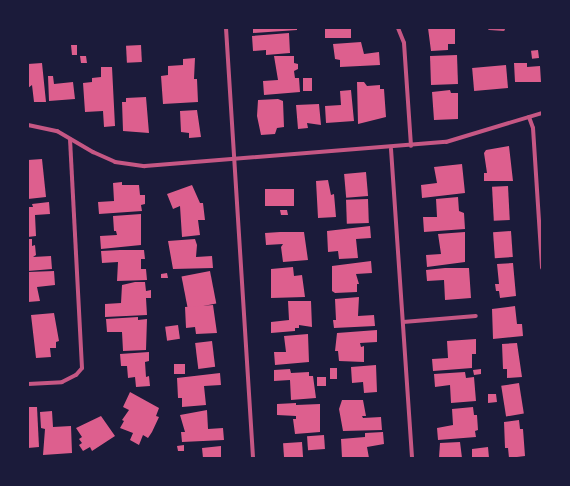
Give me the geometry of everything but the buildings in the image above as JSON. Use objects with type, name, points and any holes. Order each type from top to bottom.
[{"type":"street","points":[[226,28],[253,458]]},
{"type":"street","points":[[398,28],[404,43],[411,146]]},
{"type":"street","points":[[28,126],[53,130],[106,158],[132,166],[391,149],[456,141],[542,113]]},
{"type":"street","points":[[529,117],[533,128],[542,268]]},
{"type":"street","points":[[28,384],[62,382],[76,375],[82,368],[70,139]]},
{"type":"street","points":[[391,149],[412,458]]},
{"type":"street","points":[[403,322],[476,316]]},
{"type":"lane","points":[[489,28],[504,30]]}]
